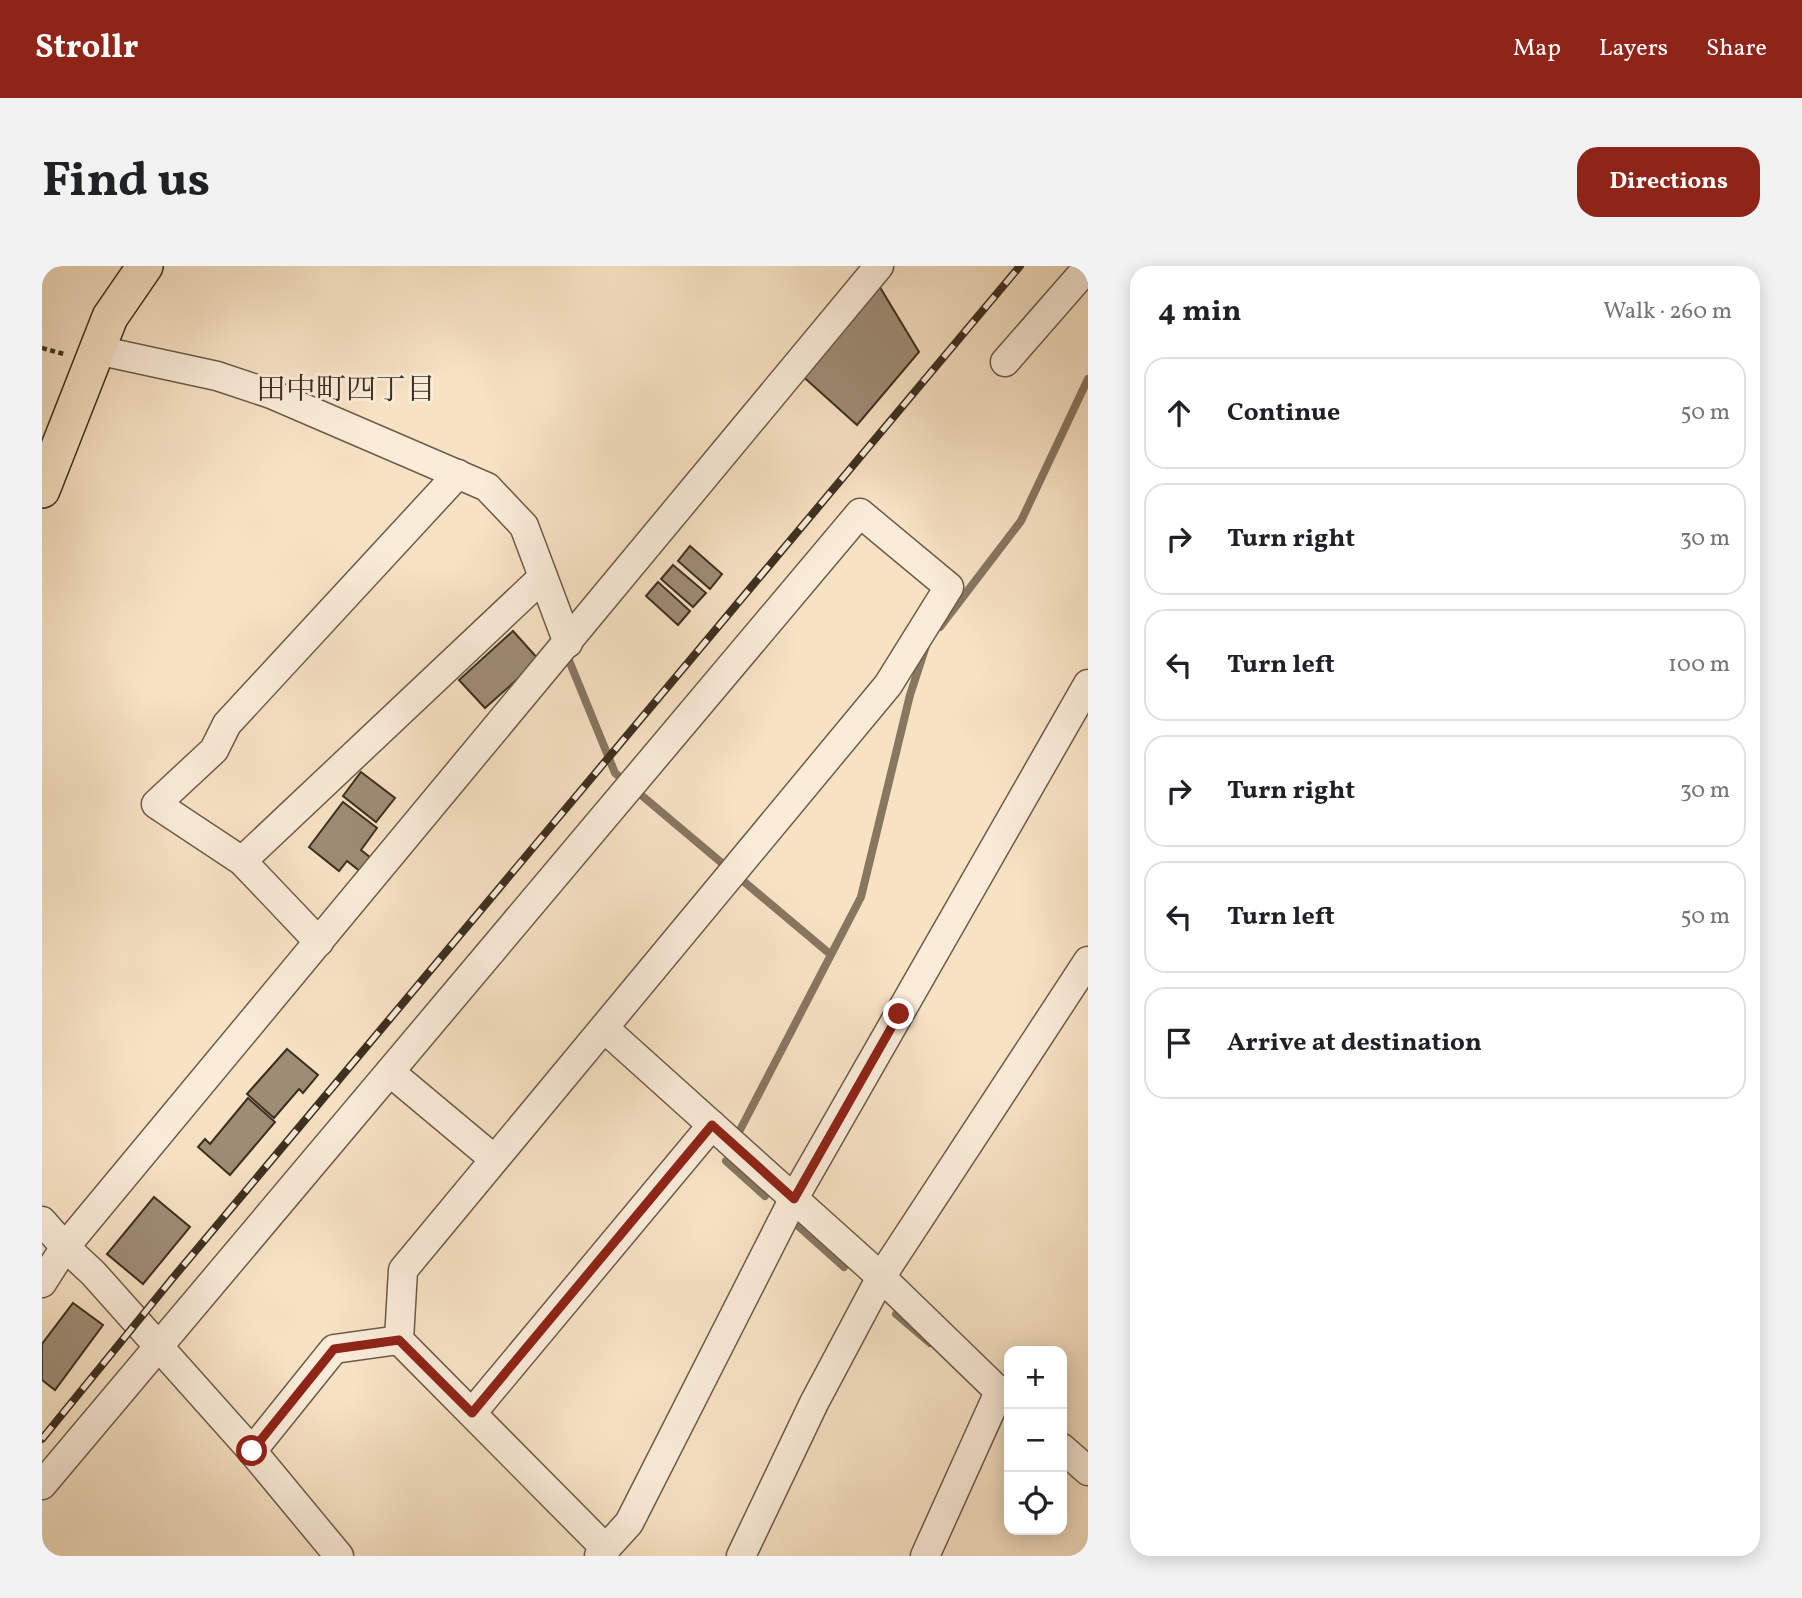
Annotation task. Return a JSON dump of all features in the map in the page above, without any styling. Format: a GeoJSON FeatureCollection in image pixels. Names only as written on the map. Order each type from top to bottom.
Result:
{"type":"FeatureCollection","features":[{"type":"Feature","properties":{"kind":"main road"},"geometry":{"type":"LineString","coordinates":[[42,490],[110,317],[145,266]]}},
{"type":"Feature","properties":{"kind":"street"},"geometry":{"type":"LineString","coordinates":[[42,1283],[65,1247],[879,266]]}},
{"type":"Feature","properties":{"kind":"street"},"geometry":{"type":"LineString","coordinates":[[1005,362],[1088,267]]}},
{"type":"Feature","properties":{"kind":"street"},"geometry":{"type":"LineString","coordinates":[[97,350],[217,376],[260,391],[487,486],[524,526],[568,643]]}},
{"type":"Feature","properties":{"kind":"street"},"geometry":{"type":"LineString","coordinates":[[319,942],[242,861],[156,804],[214,750],[227,724],[458,474]]}},
{"type":"Feature","properties":{"kind":"street"},"geometry":{"type":"LineString","coordinates":[[42,1485],[860,513],[949,587],[888,685],[403,1270],[399,1340],[603,1552],[629,1524],[794,1199],[1088,684]]}},
{"type":"Feature","properties":{"kind":"street"},"geometry":{"type":"LineString","coordinates":[[242,861],[543,577]]}},
{"type":"Feature","properties":{"kind":"street"},"geometry":{"type":"LineString","coordinates":[[741,1556],[814,1403],[881,1277],[1088,961]]}},
{"type":"Feature","properties":{"kind":"street"},"geometry":{"type":"LineString","coordinates":[[604,1028],[881,1277],[1004,1397],[926,1556]]}},
{"type":"Feature","properties":{"kind":"street"},"geometry":{"type":"LineString","coordinates":[[390,1072],[494,1159]]}},
{"type":"Feature","properties":{"kind":"street"},"geometry":{"type":"LineString","coordinates":[[472,1413],[712,1125]]}},
{"type":"Feature","properties":{"kind":"street"},"geometry":{"type":"LineString","coordinates":[[42,1221],[93,1273],[252,1451],[339,1556]]}},
{"type":"Feature","properties":{"kind":"street"},"geometry":{"type":"LineString","coordinates":[[252,1451],[334,1349],[399,1340]]}},
{"type":"Feature","properties":{"kind":"street"},"geometry":{"type":"LineString","coordinates":[[1067,1452],[1088,1471]]}},
{"type":"Feature","properties":{"kind":"building"},"geometry":{"type":"Polygon","coordinates":[[[875,279],[919,352],[857,425],[799,373],[875,279]]]}},
{"type":"Feature","properties":{"kind":"building"},"geometry":{"type":"Polygon","coordinates":[[[690,546],[722,574],[710,589],[678,561],[690,546]]]}},
{"type":"Feature","properties":{"kind":"building"},"geometry":{"type":"Polygon","coordinates":[[[673,565],[706,593],[693,607],[661,579],[673,565]]]}},
{"type":"Feature","properties":{"kind":"building"},"geometry":{"type":"Polygon","coordinates":[[[658,582],[690,611],[678,625],[646,596],[658,582]]]}},
{"type":"Feature","properties":{"kind":"building"},"geometry":{"type":"Polygon","coordinates":[[[513,631],[539,660],[485,708],[459,680],[513,631]]]}},
{"type":"Feature","properties":{"kind":"building"},"geometry":{"type":"Polygon","coordinates":[[[361,772],[395,798],[376,822],[343,796],[361,772]]]}},
{"type":"Feature","properties":{"kind":"building"},"geometry":{"type":"Polygon","coordinates":[[[343,802],[377,828],[361,850],[371,858],[361,872],[347,861],[339,871],[309,847],[343,802]]]}},
{"type":"Feature","properties":{"kind":"building"},"geometry":{"type":"Polygon","coordinates":[[[287,1049],[318,1075],[303,1093],[299,1089],[274,1118],[247,1094],[287,1049]]]}},
{"type":"Feature","properties":{"kind":"building"},"geometry":{"type":"Polygon","coordinates":[[[248,1098],[275,1122],[230,1175],[198,1147],[205,1139],[210,1144],[248,1098]]]}},
{"type":"Feature","properties":{"kind":"building"},"geometry":{"type":"Polygon","coordinates":[[[154,1197],[190,1227],[143,1284],[107,1254],[154,1197]]]}},
{"type":"Feature","properties":{"kind":"building"},"geometry":{"type":"Polygon","coordinates":[[[73,1303],[103,1325],[55,1390],[42,1380],[42,1344],[73,1303]]]}},
{"type":"Feature","properties":{"kind":"waterway"},"geometry":{"type":"LineString","coordinates":[[940,627],[1021,521],[1088,379]]}},
{"type":"Feature","properties":{"kind":"waterway"},"geometry":{"type":"LineString","coordinates":[[740,1130],[861,897],[910,695],[926,646]]}},
{"type":"Feature","properties":{"kind":"waterway"},"geometry":{"type":"LineString","coordinates":[[566,653],[615,773],[830,954]]}},
{"type":"Feature","properties":{"kind":"waterway"},"geometry":{"type":"LineString","coordinates":[[726,1161],[765,1196]]}},
{"type":"Feature","properties":{"kind":"waterway"},"geometry":{"type":"LineString","coordinates":[[796,1224],[844,1267]]}},
{"type":"Feature","properties":{"kind":"waterway"},"geometry":{"type":"LineString","coordinates":[[896,1314],[930,1343]]}},
{"type":"Feature","properties":{"kind":"railway"},"geometry":{"type":"LineString","coordinates":[[42,1439],[172,1279],[1020,266]]}},
{"type":"Feature","properties":{"kind":"district","name":"田中町四丁目"},"geometry":{"type":"Point","coordinates":[346,391]}},
{"type":"Feature","properties":{"kind":"route"},"geometry":{"type":"LineString","coordinates":[[252,1451],[334,1349],[399,1340],[472,1413],[712,1125],[794,1199],[899,1014]]}}]}
